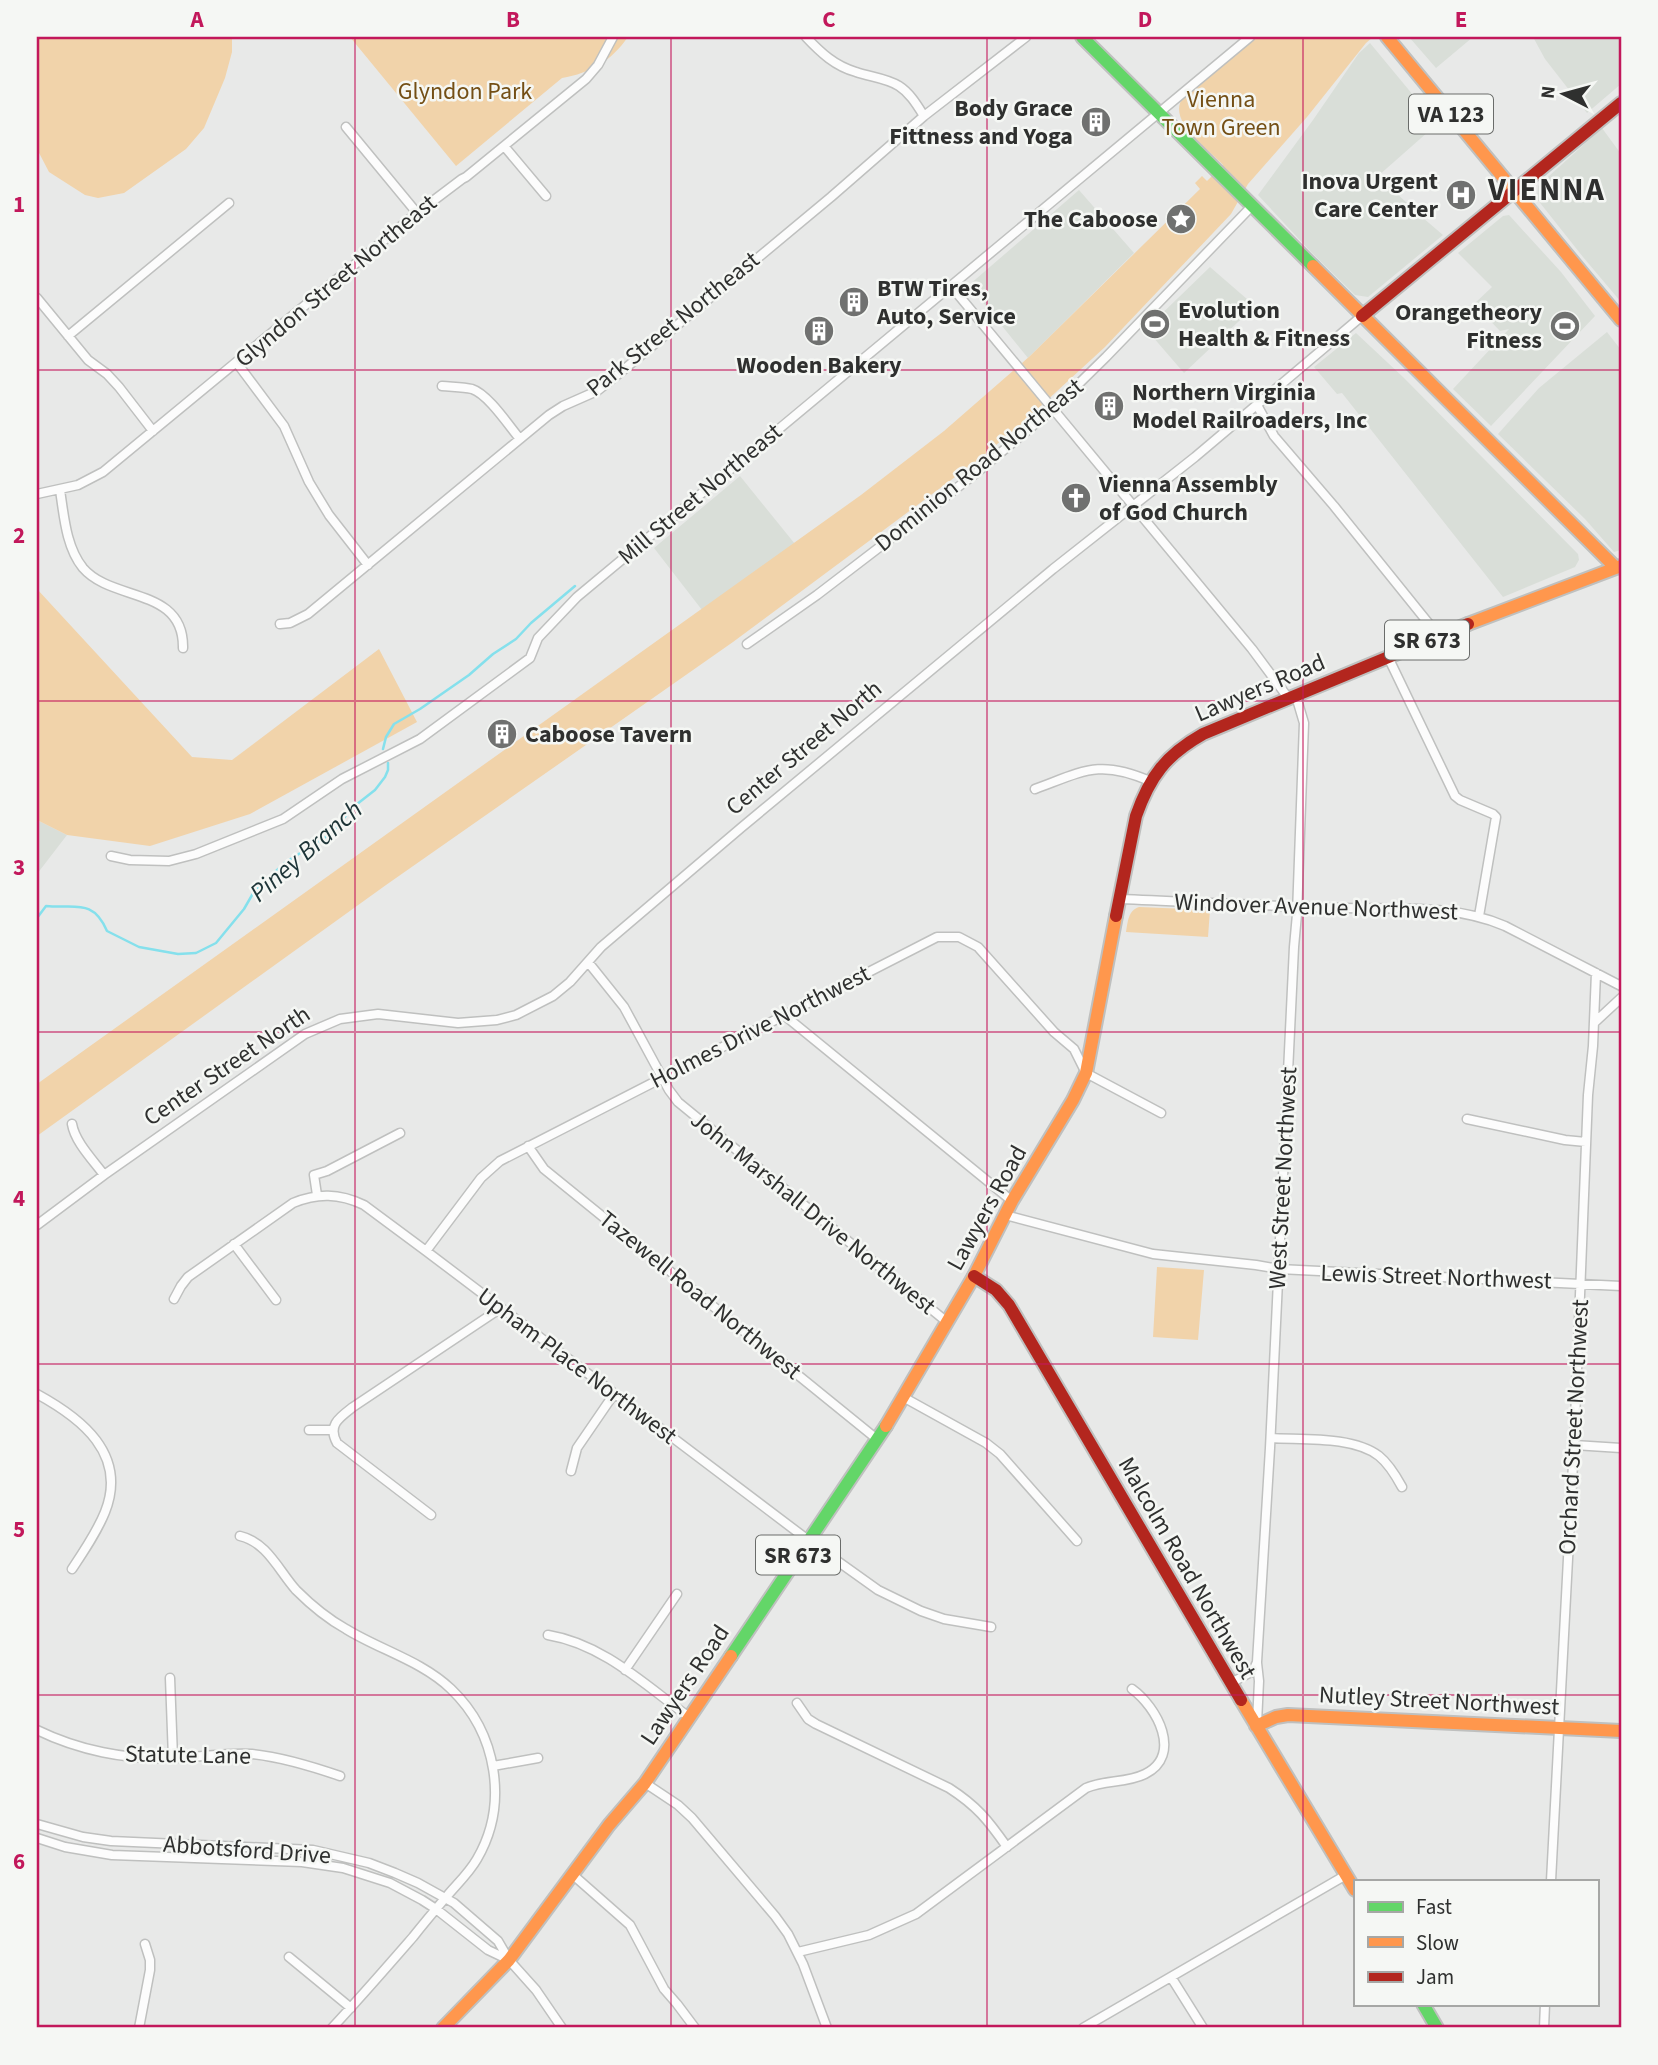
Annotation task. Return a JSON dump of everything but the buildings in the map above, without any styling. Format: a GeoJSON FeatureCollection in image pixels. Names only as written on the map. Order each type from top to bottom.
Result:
{"type":"FeatureCollection","features":[{"type":"Feature","properties":{"kind":"main road"},"geometry":{"type":"LineString","coordinates":[[1082,37],[1362,316],[1620,567]]}},
{"type":"Feature","properties":{"kind":"main road","name":"VA 123"},"geometry":{"type":"LineString","coordinates":[[1387,37],[1621,320]]}},
{"type":"Feature","properties":{"kind":"main road","name":"Center Street North"},"geometry":{"type":"LineString","coordinates":[[1362,316],[1621,103]]}},
{"type":"Feature","properties":{"kind":"main road","name":"Lawyers Road"},"geometry":{"type":"LineString","coordinates":[[443,2028],[509,1960],[609,1825],[645,1783],[878,1440],[974,1276],[1012,1200],[1073,1100],[1086,1073],[1136,816],[1150,781],[1163,761],[1184,743],[1203,734],[1438,635],[1620,567]]}},
{"type":"Feature","properties":{"kind":"main road","name":"Malcolm Road Northwest"},"geometry":{"type":"LineString","coordinates":[[974,1276],[996,1290],[1009,1305],[1354,1888]]}},
{"type":"Feature","properties":{"kind":"main road","name":"Nutley Street Northwest"},"geometry":{"type":"LineString","coordinates":[[1256,1726],[1288,1715],[1621,1731]]}},
{"type":"Feature","properties":{"kind":"main road"},"geometry":{"type":"LineString","coordinates":[[1424,2006],[1437,2028]]}},
{"type":"Feature","properties":{"kind":"street","name":"Glyndon Street Northeast"},"geometry":{"type":"LineString","coordinates":[[37,495],[78,485],[94,478],[417,213],[466,177],[586,79],[598,65],[613,37]]}},
{"type":"Feature","properties":{"kind":"street"},"geometry":{"type":"LineString","coordinates":[[806,37],[820,52],[845,69],[901,87],[924,116]]}},
{"type":"Feature","properties":{"kind":"street","name":"Park Street Northeast"},"geometry":{"type":"LineString","coordinates":[[280,624],[290,623],[308,614],[520,439],[563,406],[597,391],[647,352],[924,116],[1026,37]]}},
{"type":"Feature","properties":{"kind":"street","name":"Mill Street Northeast"},"geometry":{"type":"LineString","coordinates":[[111,856],[130,860],[169,861],[196,854],[283,819],[342,779],[420,740],[530,658],[538,638],[577,597],[1250,37]]}},
{"type":"Feature","properties":{"kind":"street"},"geometry":{"type":"LineString","coordinates":[[346,127],[417,213]]}},
{"type":"Feature","properties":{"kind":"street"},"geometry":{"type":"LineString","coordinates":[[504,146],[545,196]]}},
{"type":"Feature","properties":{"kind":"street"},"geometry":{"type":"LineString","coordinates":[[68,336],[229,203]]}},
{"type":"Feature","properties":{"kind":"street","name":"Dominion Road Northeast"},"geometry":{"type":"LineString","coordinates":[[747,644],[817,595],[1054,409],[1252,206]]}},
{"type":"Feature","properties":{"kind":"street"},"geometry":{"type":"LineString","coordinates":[[951,286],[1292,697]]}},
{"type":"Feature","properties":{"kind":"street"},"geometry":{"type":"LineString","coordinates":[[37,298],[88,360],[107,374],[153,431]]}},
{"type":"Feature","properties":{"kind":"street","name":"Center Street North"},"geometry":{"type":"LineString","coordinates":[[37,1225],[305,1034],[321,1026],[340,1019],[377,1014],[458,1023],[497,1020],[516,1015],[553,996],[570,982],[601,947],[742,827],[1362,316]]}},
{"type":"Feature","properties":{"kind":"street"},"geometry":{"type":"LineString","coordinates":[[237,363],[284,426],[309,482],[329,515],[368,565]]}},
{"type":"Feature","properties":{"kind":"street"},"geometry":{"type":"LineString","coordinates":[[442,386],[478,392],[520,439]]}},
{"type":"Feature","properties":{"kind":"street"},"geometry":{"type":"LineString","coordinates":[[1257,405],[1274,436],[1347,521],[1438,635]]}},
{"type":"Feature","properties":{"kind":"street"},"geometry":{"type":"LineString","coordinates":[[61,490],[69,541],[78,561],[103,584],[161,605],[171,613],[181,632],[183,648]]}},
{"type":"Feature","properties":{"kind":"street"},"geometry":{"type":"LineString","coordinates":[[1388,657],[1455,796],[1496,817],[1479,916]]}},
{"type":"Feature","properties":{"kind":"street","name":"West Street Northwest"},"geometry":{"type":"LineString","coordinates":[[1256,1726],[1259,1681],[1257,1662],[1298,906],[1304,723],[1292,697]]}},
{"type":"Feature","properties":{"kind":"street"},"geometry":{"type":"LineString","coordinates":[[1035,789],[1096,769],[1120,770],[1150,781]]}},
{"type":"Feature","properties":{"kind":"street","name":"Windover Avenue Northwest"},"geometry":{"type":"LineString","coordinates":[[1120,899],[1465,913],[1505,926],[1621,986]]}},
{"type":"Feature","properties":{"kind":"street","name":"Holmes Drive Northwest"},"geometry":{"type":"LineString","coordinates":[[426,1251],[487,1172],[500,1161],[937,937],[959,937],[978,947],[1054,1032],[1074,1049],[1086,1073]]}},
{"type":"Feature","properties":{"kind":"street","name":"John Marshall Drive Northwest"},"geometry":{"type":"LineString","coordinates":[[588,962],[624,1007],[669,1090],[685,1108],[947,1322]]}},
{"type":"Feature","properties":{"kind":"street","name":"Orchard Street Northwest"},"geometry":{"type":"LineString","coordinates":[[1551,1880],[1596,973]]}},
{"type":"Feature","properties":{"kind":"street"},"geometry":{"type":"LineString","coordinates":[[1594,1023],[1621,998]]}},
{"type":"Feature","properties":{"kind":"street"},"geometry":{"type":"LineString","coordinates":[[784,1014],[1012,1200]]}},
{"type":"Feature","properties":{"kind":"street"},"geometry":{"type":"LineString","coordinates":[[1086,1073],[1161,1113]]}},
{"type":"Feature","properties":{"kind":"street"},"geometry":{"type":"LineString","coordinates":[[1467,1119],[1586,1142]]}},
{"type":"Feature","properties":{"kind":"street"},"geometry":{"type":"LineString","coordinates":[[72,1124],[80,1142],[104,1175]]}},
{"type":"Feature","properties":{"kind":"street"},"geometry":{"type":"LineString","coordinates":[[174,1299],[188,1278],[234,1244],[293,1203],[317,1195],[314,1175],[327,1171],[400,1133]]}},
{"type":"Feature","properties":{"kind":"street","name":"Tazewell Road Northwest"},"geometry":{"type":"LineString","coordinates":[[528,1146],[544,1169],[878,1440]]}},
{"type":"Feature","properties":{"kind":"street","name":"Upham Place Northwest"},"geometry":{"type":"LineString","coordinates":[[317,1195],[341,1196],[364,1205],[878,1590],[899,1602],[944,1619],[992,1627]]}},
{"type":"Feature","properties":{"kind":"street","name":"Lewis Street Northwest"},"geometry":{"type":"LineString","coordinates":[[1005,1215],[1153,1254],[1279,1269],[1621,1286]]}},
{"type":"Feature","properties":{"kind":"street"},"geometry":{"type":"LineString","coordinates":[[234,1244],[276,1300]]}},
{"type":"Feature","properties":{"kind":"street"},"geometry":{"type":"LineString","coordinates":[[431,1515],[342,1448],[337,1443],[333,1430],[338,1418],[353,1407],[501,1308]]}},
{"type":"Feature","properties":{"kind":"street"},"geometry":{"type":"LineString","coordinates":[[37,1394],[72,1416],[93,1434],[109,1470],[111,1484],[105,1513],[72,1569]]}},
{"type":"Feature","properties":{"kind":"street"},"geometry":{"type":"LineString","coordinates":[[571,1471],[577,1448],[614,1394]]}},
{"type":"Feature","properties":{"kind":"street"},"geometry":{"type":"LineString","coordinates":[[903,1397],[986,1443],[1000,1454],[1077,1541]]}},
{"type":"Feature","properties":{"kind":"street"},"geometry":{"type":"LineString","coordinates":[[309,1430],[333,1430]]}},
{"type":"Feature","properties":{"kind":"street"},"geometry":{"type":"LineString","coordinates":[[1271,1438],[1342,1442],[1367,1449],[1386,1463],[1402,1487]]}},
{"type":"Feature","properties":{"kind":"street"},"geometry":{"type":"LineString","coordinates":[[1574,1446],[1621,1448]]}},
{"type":"Feature","properties":{"kind":"street"},"geometry":{"type":"LineString","coordinates":[[240,1536],[263,1548],[295,1589],[327,1617],[346,1630],[425,1670],[450,1687],[474,1716],[483,1732],[493,1766],[495,1801],[492,1819],[485,1842],[470,1870],[332,2028]]}},
{"type":"Feature","properties":{"kind":"street"},"geometry":{"type":"LineString","coordinates":[[625,1670],[677,1594]]}},
{"type":"Feature","properties":{"kind":"street"},"geometry":{"type":"LineString","coordinates":[[548,1634],[590,1647],[688,1717]]}},
{"type":"Feature","properties":{"kind":"street"},"geometry":{"type":"LineString","coordinates":[[1231,1683],[1253,1671],[1257,1662]]}},
{"type":"Feature","properties":{"kind":"street"},"geometry":{"type":"LineString","coordinates":[[170,1678],[173,1758]]}},
{"type":"Feature","properties":{"kind":"street"},"geometry":{"type":"LineString","coordinates":[[798,1952],[846,1942],[893,1925],[936,1901],[1086,1788],[1101,1782],[1142,1776],[1157,1764],[1164,1746],[1163,1732],[1148,1702],[1132,1689]]}},
{"type":"Feature","properties":{"kind":"street"},"geometry":{"type":"LineString","coordinates":[[797,1703],[808,1719],[816,1724],[949,1788],[966,1799],[978,1809],[1007,1847]]}},
{"type":"Feature","properties":{"kind":"street","name":"Statute Lane"},"geometry":{"type":"LineString","coordinates":[[37,1730],[69,1744],[122,1756],[173,1758],[250,1754],[303,1764],[340,1776]]}},
{"type":"Feature","properties":{"kind":"street"},"geometry":{"type":"LineString","coordinates":[[493,1766],[538,1758]]}},
{"type":"Feature","properties":{"kind":"street"},"geometry":{"type":"LineString","coordinates":[[645,1783],[692,1818],[775,1916],[798,1952],[827,2028]]}},
{"type":"Feature","properties":{"kind":"street","name":"Abbotsford Drive"},"geometry":{"type":"LineString","coordinates":[[37,1824],[83,1838],[313,1850],[369,1863],[418,1883],[445,1898],[473,1919],[498,1941],[509,1960],[536,1990],[562,2028]]}},
{"type":"Feature","properties":{"kind":"street","name":"Abbotsford Drive"},"geometry":{"type":"LineString","coordinates":[[37,1838],[65,1847],[112,1855],[302,1862],[343,1868],[390,1883],[436,1909],[488,1950],[509,1960]]}},
{"type":"Feature","properties":{"kind":"street"},"geometry":{"type":"LineString","coordinates":[[572,1874],[630,1925],[664,1989],[695,2028]]}},
{"type":"Feature","properties":{"kind":"street"},"geometry":{"type":"LineString","coordinates":[[1083,2028],[1346,1875]]}},
{"type":"Feature","properties":{"kind":"street"},"geometry":{"type":"LineString","coordinates":[[139,2028],[150,1970],[145,1944]]}},
{"type":"Feature","properties":{"kind":"street"},"geometry":{"type":"LineString","coordinates":[[289,1957],[351,2008]]}},
{"type":"Feature","properties":{"kind":"street"},"geometry":{"type":"LineString","coordinates":[[1171,1977],[1203,2028]]}},
{"type":"Feature","properties":{"kind":"street"},"geometry":{"type":"LineString","coordinates":[[1544,2028],[1545,2006]]}},
{"type":"Feature","properties":{"kind":"shaded area"},"geometry":{"type":"Polygon","coordinates":[[[1409,37],[1473,37],[1436,68],[1409,37]]]}},
{"type":"Feature","properties":{"kind":"shaded area"},"geometry":{"type":"Polygon","coordinates":[[[1533,37],[1621,37],[1621,84],[1587,113],[1545,59],[1533,37]]]}},
{"type":"Feature","properties":{"kind":"shaded area"},"geometry":{"type":"Polygon","coordinates":[[[1370,43],[1437,124],[1378,176],[1443,235],[1368,297],[1355,295],[1258,195],[1359,53],[1370,43]]]}},
{"type":"Feature","properties":{"kind":"shaded area"},"geometry":{"type":"Polygon","coordinates":[[[1602,128],[1621,154],[1621,302],[1537,199],[1538,186],[1602,128]]]}},
{"type":"Feature","properties":{"kind":"shaded area"},"geometry":{"type":"Polygon","coordinates":[[[1079,190],[1134,253],[1028,358],[969,285],[1079,190]]]}},
{"type":"Feature","properties":{"kind":"shaded area"},"geometry":{"type":"Polygon","coordinates":[[[1509,215],[1561,272],[1595,316],[1491,426],[1453,389],[1509,329],[1500,331],[1474,304],[1492,287],[1458,253],[1503,216],[1509,215]]]}},
{"type":"Feature","properties":{"kind":"shaded area"},"geometry":{"type":"Polygon","coordinates":[[[1210,267],[1255,306],[1184,373],[1146,329],[1210,267]]]}},
{"type":"Feature","properties":{"kind":"shaded area"},"geometry":{"type":"Polygon","coordinates":[[[1607,332],[1621,350],[1621,550],[1614,552],[1585,519],[1498,434],[1539,388],[1607,332]]]}},
{"type":"Feature","properties":{"kind":"shaded area"},"geometry":{"type":"Polygon","coordinates":[[[1356,333],[1578,554],[1579,560],[1575,567],[1503,597],[1342,393],[1337,394],[1314,367],[1356,333]]]}},
{"type":"Feature","properties":{"kind":"shaded area"},"geometry":{"type":"Polygon","coordinates":[[[740,476],[795,544],[702,610],[654,548],[740,476]]]}},
{"type":"Feature","properties":{"kind":"shaded area"},"geometry":{"type":"Polygon","coordinates":[[[37,820],[67,835],[37,874],[37,820]]]}},
{"type":"Feature","properties":{"kind":"green space"},"geometry":{"type":"Polygon","coordinates":[[[37,37],[232,37],[232,52],[225,78],[204,128],[186,149],[124,193],[98,198],[85,195],[49,172],[37,149],[37,37]]]}},
{"type":"Feature","properties":{"kind":"green space","name":"Glyndon Park"},"geometry":{"type":"Polygon","coordinates":[[[350,37],[628,37],[615,53],[600,65],[562,78],[456,166],[350,37]]]}},
{"type":"Feature","properties":{"kind":"green space","name":"Vienna Town Green"},"geometry":{"type":"Polygon","coordinates":[[[1256,37],[1373,37],[1248,184],[1231,214],[1105,347],[1018,427],[974,463],[733,642],[386,885],[37,1136],[37,1084],[861,495],[944,431],[1030,356],[1200,189],[1195,183],[1202,176],[1207,181],[1223,165],[1191,134],[1180,115],[1179,105],[1184,96],[1256,37]]]}},
{"type":"Feature","properties":{"kind":"green space"},"geometry":{"type":"Polygon","coordinates":[[[37,589],[192,757],[232,760],[379,649],[417,722],[250,814],[150,846],[67,835],[37,820],[37,589]]]}},
{"type":"Feature","properties":{"kind":"green space"},"geometry":{"type":"Polygon","coordinates":[[[1139,907],[1210,910],[1208,937],[1126,932],[1131,914],[1139,907]]]}},
{"type":"Feature","properties":{"kind":"green space"},"geometry":{"type":"Polygon","coordinates":[[[1157,1267],[1204,1270],[1198,1340],[1153,1337],[1157,1267]]]}},
{"type":"Feature","properties":{"kind":"waterway","name":"Piney Branch"},"geometry":{"type":"LineString","coordinates":[[383,749],[394,724],[469,675],[516,639],[575,586]]}},
{"type":"Feature","properties":{"kind":"waterway","name":"Piney Branch"},"geometry":{"type":"LineString","coordinates":[[37,918],[46,906],[82,907],[96,914],[107,931],[139,947],[178,954],[196,953],[216,943],[244,909],[255,890],[286,862],[332,833],[352,808],[375,790],[385,777],[388,763]]}},
{"type":"Feature","properties":{"kind":"traffic: fast"},"geometry":{"type":"LineString","coordinates":[[1082,37],[1313,266]]}},
{"type":"Feature","properties":{"kind":"traffic: fast"},"geometry":{"type":"LineString","coordinates":[[731,1656],[886,1426]]}},
{"type":"Feature","properties":{"kind":"traffic: fast"},"geometry":{"type":"LineString","coordinates":[[1424,2006],[1437,2028]]}},
{"type":"Feature","properties":{"kind":"traffic: slow"},"geometry":{"type":"LineString","coordinates":[[1387,37],[1621,320]]}},
{"type":"Feature","properties":{"kind":"traffic: slow"},"geometry":{"type":"LineString","coordinates":[[1313,266],[1616,568]]}},
{"type":"Feature","properties":{"kind":"traffic: slow"},"geometry":{"type":"LineString","coordinates":[[1468,624],[1621,566]]}},
{"type":"Feature","properties":{"kind":"traffic: slow"},"geometry":{"type":"LineString","coordinates":[[886,1426],[974,1276],[1012,1201],[1073,1100],[1086,1073],[1116,916]]}},
{"type":"Feature","properties":{"kind":"traffic: slow"},"geometry":{"type":"LineString","coordinates":[[443,2028],[509,1960],[609,1825],[645,1783],[731,1656]]}},
{"type":"Feature","properties":{"kind":"traffic: slow"},"geometry":{"type":"LineString","coordinates":[[1241,1700],[1354,1888]]}},
{"type":"Feature","properties":{"kind":"traffic: slow"},"geometry":{"type":"LineString","coordinates":[[1256,1726],[1288,1715],[1621,1731]]}},
{"type":"Feature","properties":{"kind":"traffic: jam"},"geometry":{"type":"LineString","coordinates":[[1362,316],[1621,103]]}},
{"type":"Feature","properties":{"kind":"traffic: jam"},"geometry":{"type":"LineString","coordinates":[[1116,916],[1136,816],[1154,778],[1179,750],[1203,734],[1468,624]]}},
{"type":"Feature","properties":{"kind":"traffic: jam"},"geometry":{"type":"LineString","coordinates":[[974,1276],[996,1290],[1009,1305],[1241,1700]]}},
{"type":"Feature","properties":{"kind":"place","name":"Body Grace Fittness and Yoga"},"geometry":{"type":"Point","coordinates":[1096,122]}},
{"type":"Feature","properties":{"kind":"place","name":"Inova Urgent Care Center"},"geometry":{"type":"Point","coordinates":[1461,195]}},
{"type":"Feature","properties":{"kind":"place","name":"The Caboose"},"geometry":{"type":"Point","coordinates":[1181,219]}},
{"type":"Feature","properties":{"kind":"place","name":"BTW Tires, Auto, Service"},"geometry":{"type":"Point","coordinates":[854,302]}},
{"type":"Feature","properties":{"kind":"place","name":"Evolution Health & Fitness"},"geometry":{"type":"Point","coordinates":[1155,324]}},
{"type":"Feature","properties":{"kind":"place","name":"Orangetheory Fitness"},"geometry":{"type":"Point","coordinates":[1565,326]}},
{"type":"Feature","properties":{"kind":"place","name":"Wooden Bakery"},"geometry":{"type":"Point","coordinates":[819,331]}},
{"type":"Feature","properties":{"kind":"place","name":"Northern Virginia Model Railroaders, Inc"},"geometry":{"type":"Point","coordinates":[1109,406]}},
{"type":"Feature","properties":{"kind":"place","name":"Vienna Assembly of God Church"},"geometry":{"type":"Point","coordinates":[1076,498]}},
{"type":"Feature","properties":{"kind":"place","name":"Caboose Tavern"},"geometry":{"type":"Point","coordinates":[502,734]}},
{"type":"Feature","properties":{"kind":"district","name":"VIENNA"},"geometry":{"type":"Point","coordinates":[1547,190]}}]}
